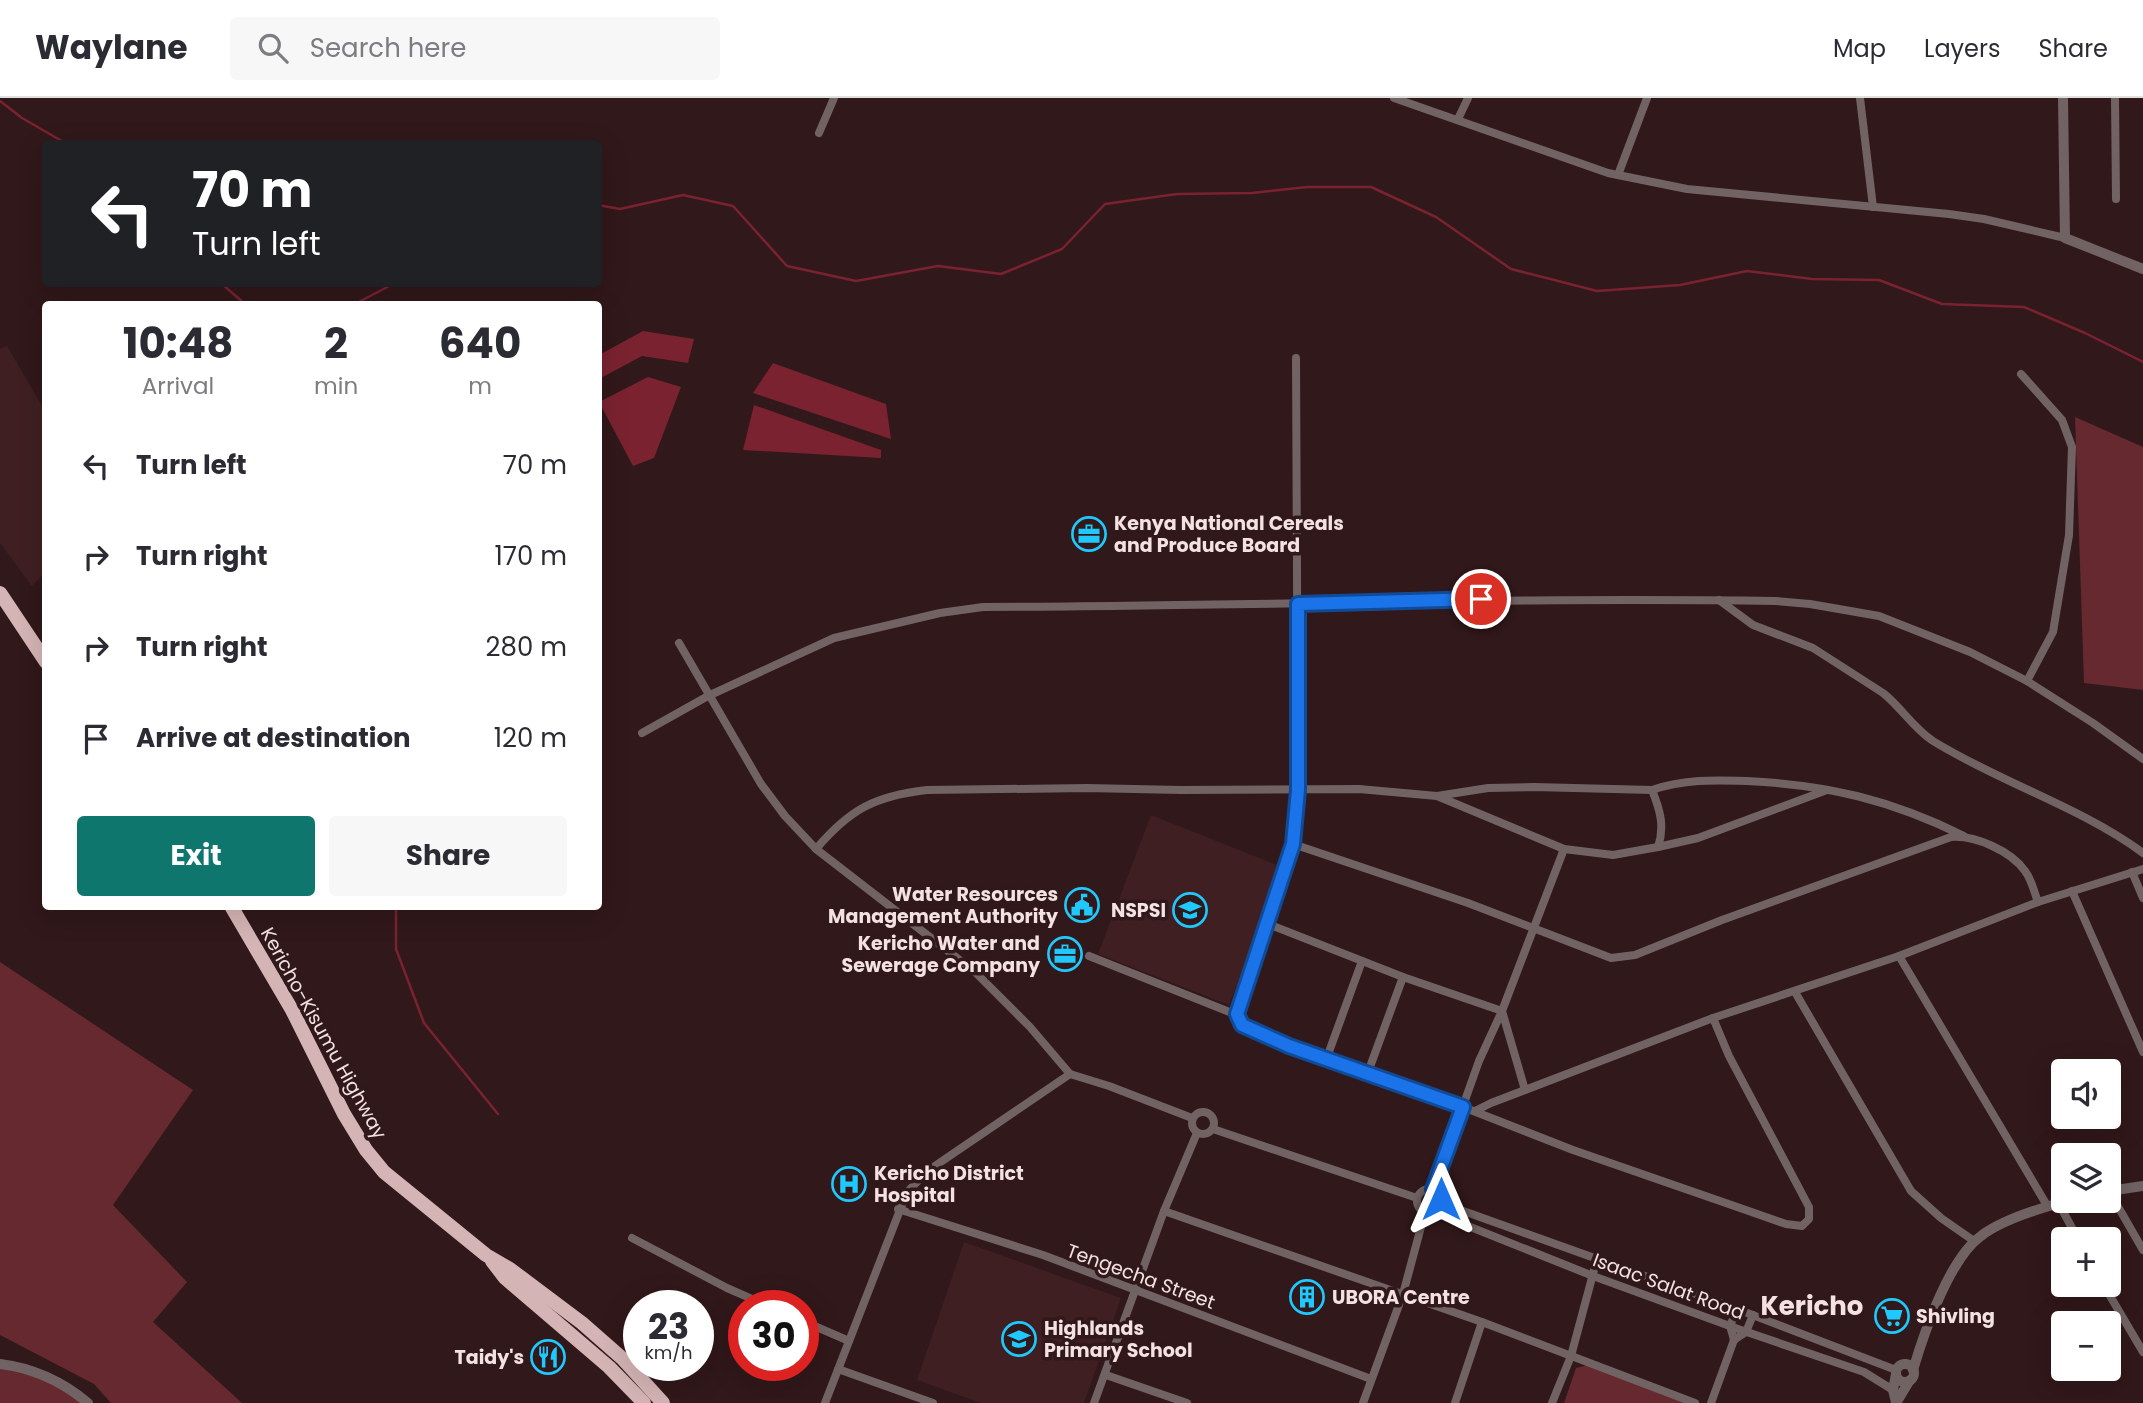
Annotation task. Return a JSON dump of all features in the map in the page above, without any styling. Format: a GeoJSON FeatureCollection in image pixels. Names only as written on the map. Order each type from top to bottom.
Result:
{"type":"FeatureCollection","features":[{"type":"Feature","properties":{"kind":"highway"},"geometry":{"type":"LineString","coordinates":[[0,593],[42,656]]}},
{"type":"Feature","properties":{"kind":"highway","name":"Kericho-Kisumu Highway"},"geometry":{"type":"LineString","coordinates":[[233,910],[292,1010],[344,1114],[366,1150],[384,1172],[486,1255],[510,1269],[582,1323],[623,1359],[663,1403]]}},
{"type":"Feature","properties":{"kind":"highway","name":"Kericho-Kisumu Highway"},"geometry":{"type":"LineString","coordinates":[[486,1255],[505,1278],[578,1339],[644,1403]]}},
{"type":"Feature","properties":{"kind":"street"},"geometry":{"type":"LineString","coordinates":[[819,133],[834,98]]}},
{"type":"Feature","properties":{"kind":"street"},"geometry":{"type":"LineString","coordinates":[[1394,98],[1618,175],[1686,189],[1984,219],[2065,239],[2143,269]]}},
{"type":"Feature","properties":{"kind":"street"},"geometry":{"type":"LineString","coordinates":[[1458,119],[1468,98]]}},
{"type":"Feature","properties":{"kind":"street"},"geometry":{"type":"LineString","coordinates":[[1618,175],[1647,98]]}},
{"type":"Feature","properties":{"kind":"street"},"geometry":{"type":"LineString","coordinates":[[1860,98],[1873,206]]}},
{"type":"Feature","properties":{"kind":"street"},"geometry":{"type":"LineString","coordinates":[[2063,98],[2065,239]]}},
{"type":"Feature","properties":{"kind":"street"},"geometry":{"type":"LineString","coordinates":[[2115,98],[2116,200]]}},
{"type":"Feature","properties":{"kind":"street"},"geometry":{"type":"LineString","coordinates":[[1296,358],[1298,790],[1293,844],[1237,1014],[1242,1025],[1326,1060],[1475,1111],[1573,1150],[1787,1224],[1802,1226],[1809,1219],[1809,1207],[1729,1056],[1713,1018]]}},
{"type":"Feature","properties":{"kind":"street"},"geometry":{"type":"LineString","coordinates":[[2021,374],[2062,420],[2072,447],[2069,535],[2053,632],[2027,681]]}},
{"type":"Feature","properties":{"kind":"street"},"geometry":{"type":"LineString","coordinates":[[642,733],[708,696],[834,638],[940,613],[983,607],[1481,599],[1718,600],[1810,604],[1879,616],[1970,652],[2027,681],[2143,759]]}},
{"type":"Feature","properties":{"kind":"street"},"geometry":{"type":"LineString","coordinates":[[1718,600],[1753,625],[1813,648],[1883,692],[1932,740],[2143,853]]}},
{"type":"Feature","properties":{"kind":"street"},"geometry":{"type":"LineString","coordinates":[[679,643],[761,784],[785,816],[816,849],[975,972],[1030,1027],[1070,1074],[1192,1118]]}},
{"type":"Feature","properties":{"kind":"street"},"geometry":{"type":"LineString","coordinates":[[816,849],[835,826],[848,816],[875,802],[905,793],[1087,788],[1389,791],[1437,796],[1488,788],[1652,790],[1702,779],[1790,783],[1891,804],[2001,852],[2017,862],[2031,881],[2038,902]]}},
{"type":"Feature","properties":{"kind":"street"},"geometry":{"type":"LineString","coordinates":[[1652,790],[1660,808],[1662,825],[1658,847]]}},
{"type":"Feature","properties":{"kind":"street"},"geometry":{"type":"LineString","coordinates":[[1437,796],[1563,849],[1613,855],[1698,838],[1828,790]]}},
{"type":"Feature","properties":{"kind":"street"},"geometry":{"type":"LineString","coordinates":[[1293,844],[1468,902],[1598,954],[1622,958],[1936,842],[1964,836]]}},
{"type":"Feature","properties":{"kind":"street"},"geometry":{"type":"LineString","coordinates":[[1433,1189],[1479,1061],[1502,1011],[1563,849]]}},
{"type":"Feature","properties":{"kind":"street"},"geometry":{"type":"LineString","coordinates":[[1475,1111],[1713,1018],[1899,956],[2038,902],[2143,869]]}},
{"type":"Feature","properties":{"kind":"street"},"geometry":{"type":"LineString","coordinates":[[2132,872],[2143,898]]}},
{"type":"Feature","properties":{"kind":"street"},"geometry":{"type":"LineString","coordinates":[[2071,891],[2143,1052]]}},
{"type":"Feature","properties":{"kind":"street"},"geometry":{"type":"LineString","coordinates":[[1268,924],[1502,1011]]}},
{"type":"Feature","properties":{"kind":"street"},"geometry":{"type":"LineString","coordinates":[[1089,956],[1237,1014]]}},
{"type":"Feature","properties":{"kind":"street"},"geometry":{"type":"LineString","coordinates":[[1899,956],[2048,1208]]}},
{"type":"Feature","properties":{"kind":"street"},"geometry":{"type":"LineString","coordinates":[[1326,1060],[1363,961]]}},
{"type":"Feature","properties":{"kind":"street"},"geometry":{"type":"LineString","coordinates":[[1367,1075],[1403,976]]}},
{"type":"Feature","properties":{"kind":"street"},"geometry":{"type":"LineString","coordinates":[[1795,992],[1911,1191],[1941,1218],[1974,1241]]}},
{"type":"Feature","properties":{"kind":"street"},"geometry":{"type":"LineString","coordinates":[[1502,1011],[1525,1090]]}},
{"type":"Feature","properties":{"kind":"street"},"geometry":{"type":"LineString","coordinates":[[825,1403],[906,1192],[929,1170],[1070,1074]]}},
{"type":"Feature","properties":{"kind":"street"},"geometry":{"type":"LineString","coordinates":[[1201,1111],[1209,1113],[1214,1119],[1213,1129],[1207,1134],[1197,1133],[1192,1126],[1192,1118],[1201,1111]]}},
{"type":"Feature","properties":{"kind":"street"},"geometry":{"type":"LineString","coordinates":[[1213,1129],[1417,1198]]}},
{"type":"Feature","properties":{"kind":"street"},"geometry":{"type":"LineString","coordinates":[[1094,1403],[1164,1211],[1197,1133]]}},
{"type":"Feature","properties":{"kind":"street"},"geometry":{"type":"LineString","coordinates":[[2121,1189],[2143,1186]]}},
{"type":"Feature","properties":{"kind":"street"},"geometry":{"type":"LineString","coordinates":[[1425,1189],[1433,1189],[1440,1195],[1441,1203],[1439,1208],[1429,1212],[1419,1207],[1417,1198],[1425,1189]]}},
{"type":"Feature","properties":{"kind":"street"},"geometry":{"type":"LineString","coordinates":[[1441,1203],[1737,1309],[1897,1370],[1902,1381],[1912,1375]]}},
{"type":"Feature","properties":{"kind":"street"},"geometry":{"type":"LineString","coordinates":[[1896,1403],[1912,1375],[1922,1340],[1955,1267],[1974,1241],[1997,1226],[2051,1207]]}},
{"type":"Feature","properties":{"kind":"street","name":"Tengecha Street"},"geometry":{"type":"LineString","coordinates":[[898,1209],[1043,1255],[1371,1379]]}},
{"type":"Feature","properties":{"kind":"street"},"geometry":{"type":"LineString","coordinates":[[1164,1211],[1482,1322],[1695,1403]]}},
{"type":"Feature","properties":{"kind":"street"},"geometry":{"type":"LineString","coordinates":[[1363,1403],[1403,1294],[1429,1212]]}},
{"type":"Feature","properties":{"kind":"street","name":"Isaac Salat Road"},"geometry":{"type":"LineString","coordinates":[[1429,1212],[1593,1276],[1864,1372],[1893,1390]]}},
{"type":"Feature","properties":{"kind":"street"},"geometry":{"type":"LineString","coordinates":[[2121,1212],[2143,1250]]}},
{"type":"Feature","properties":{"kind":"street"},"geometry":{"type":"LineString","coordinates":[[632,1238],[732,1290]]}},
{"type":"Feature","properties":{"kind":"street"},"geometry":{"type":"LineString","coordinates":[[1552,1403],[1571,1356],[1597,1259]]}},
{"type":"Feature","properties":{"kind":"street"},"geometry":{"type":"LineString","coordinates":[[2111,1297],[2143,1352]]}},
{"type":"Feature","properties":{"kind":"street"},"geometry":{"type":"LineString","coordinates":[[1712,1403],[1734,1340],[1730,1326],[1737,1309]]}},
{"type":"Feature","properties":{"kind":"street"},"geometry":{"type":"LineString","coordinates":[[1734,1340],[1746,1332],[1753,1315]]}},
{"type":"Feature","properties":{"kind":"street"},"geometry":{"type":"LineString","coordinates":[[1455,1403],[1482,1322]]}},
{"type":"Feature","properties":{"kind":"street"},"geometry":{"type":"LineString","coordinates":[[819,1328],[849,1341]]}},
{"type":"Feature","properties":{"kind":"street"},"geometry":{"type":"LineString","coordinates":[[1896,1403],[1893,1390],[1897,1370],[1922,1340]]}},
{"type":"Feature","properties":{"kind":"street"},"geometry":{"type":"LineString","coordinates":[[2,1363],[59,1382],[88,1403]]}},
{"type":"Feature","properties":{"kind":"street"},"geometry":{"type":"LineString","coordinates":[[1897,1370],[1907,1364],[1912,1375]]}},
{"type":"Feature","properties":{"kind":"street"},"geometry":{"type":"LineString","coordinates":[[838,1370],[933,1403]]}},
{"type":"Feature","properties":{"kind":"street"},"geometry":{"type":"LineString","coordinates":[[1105,1375],[1187,1403]]}},
{"type":"Feature","properties":{"kind":"shaded area"},"geometry":{"type":"Polygon","coordinates":[[[643,331],[694,339],[688,363],[642,356],[602,377],[602,353],[643,331]]]}},
{"type":"Feature","properties":{"kind":"shaded area"},"geometry":{"type":"Polygon","coordinates":[[[7,346],[42,406],[42,575],[32,586],[0,543],[0,349],[7,346]]]}},
{"type":"Feature","properties":{"kind":"shaded area"},"geometry":{"type":"Polygon","coordinates":[[[773,363],[886,404],[891,439],[753,393],[773,363]]]}},
{"type":"Feature","properties":{"kind":"shaded area"},"geometry":{"type":"Polygon","coordinates":[[[648,377],[681,387],[654,458],[633,466],[602,408],[602,400],[648,377]]]}},
{"type":"Feature","properties":{"kind":"shaded area"},"geometry":{"type":"Polygon","coordinates":[[[754,405],[881,450],[881,458],[743,450],[754,405]]]}},
{"type":"Feature","properties":{"kind":"shaded area"},"geometry":{"type":"Polygon","coordinates":[[[2075,417],[2143,447],[2143,690],[2084,683],[2075,417]]]}},
{"type":"Feature","properties":{"kind":"shaded area","name":"NSPSI"},"geometry":{"type":"Polygon","coordinates":[[[1151,815],[1282,867],[1229,1005],[1098,954],[1151,815]]]}},
{"type":"Feature","properties":{"kind":"shaded area"},"geometry":{"type":"Polygon","coordinates":[[[0,962],[193,1090],[113,1205],[187,1282],[153,1322],[242,1403],[111,1403],[94,1384],[0,1335],[0,962]]]}},
{"type":"Feature","properties":{"kind":"shaded area","name":"Highlands Primary School"},"geometry":{"type":"Polygon","coordinates":[[[964,1242],[1121,1298],[1084,1403],[981,1403],[917,1380],[964,1242]]]}},
{"type":"Feature","properties":{"kind":"shaded area"},"geometry":{"type":"Polygon","coordinates":[[[1588,1365],[1691,1403],[1564,1403],[1576,1368],[1588,1365]]]}},
{"type":"Feature","properties":{"kind":"shaded area"},"geometry":{"type":"Polygon","coordinates":[[[0,1368],[44,1380],[84,1403],[0,1403],[0,1368]]]}},
{"type":"Feature","properties":{"kind":"waterway"},"geometry":{"type":"LineString","coordinates":[[0,101],[22,118],[60,140]]}},
{"type":"Feature","properties":{"kind":"waterway"},"geometry":{"type":"LineString","coordinates":[[602,206],[620,209],[683,195],[733,206],[787,266],[856,281],[938,266],[1001,274],[1062,249],[1105,204],[1177,194],[1252,193],[1307,187],[1371,187],[1436,217],[1511,269],[1597,291],[1680,285],[1747,271],[1812,279],[1879,280],[1942,304],[2024,307],[2143,362]]}},
{"type":"Feature","properties":{"kind":"waterway"},"geometry":{"type":"LineString","coordinates":[[225,287],[242,301]]}},
{"type":"Feature","properties":{"kind":"waterway"},"geometry":{"type":"LineString","coordinates":[[361,301],[387,287]]}},
{"type":"Feature","properties":{"kind":"waterway"},"geometry":{"type":"LineString","coordinates":[[396,910],[396,949],[424,1023],[498,1114]]}},
{"type":"Feature","properties":{"kind":"place","name":"Kenya National Cereals and Produce Board"},"geometry":{"type":"Point","coordinates":[1089,534]}},
{"type":"Feature","properties":{"kind":"place","name":"Water Resources Management Authority"},"geometry":{"type":"Point","coordinates":[1082,905]}},
{"type":"Feature","properties":{"kind":"place","name":"NSPSI"},"geometry":{"type":"Point","coordinates":[1190,910]}},
{"type":"Feature","properties":{"kind":"place","name":"Kericho Water and Sewerage Company"},"geometry":{"type":"Point","coordinates":[1065,954]}},
{"type":"Feature","properties":{"kind":"place","name":"Kericho District Hospital"},"geometry":{"type":"Point","coordinates":[849,1184]}},
{"type":"Feature","properties":{"kind":"place","name":"UBORA Centre"},"geometry":{"type":"Point","coordinates":[1307,1297]}},
{"type":"Feature","properties":{"kind":"place","name":"Shivling"},"geometry":{"type":"Point","coordinates":[1892,1316]}},
{"type":"Feature","properties":{"kind":"place","name":"Highlands Primary School"},"geometry":{"type":"Point","coordinates":[1019,1339]}},
{"type":"Feature","properties":{"kind":"place","name":"Taidy's"},"geometry":{"type":"Point","coordinates":[548,1357]}},
{"type":"Feature","properties":{"kind":"district","name":"Kericho"},"geometry":{"type":"Point","coordinates":[1812,1306]}},
{"type":"Feature","properties":{"kind":"route"},"geometry":{"type":"LineString","coordinates":[[1441,1199],[1433,1189],[1463,1107],[1289,1046],[1242,1025],[1237,1014],[1293,844],[1298,790],[1298,604],[1481,599]]}}]}
